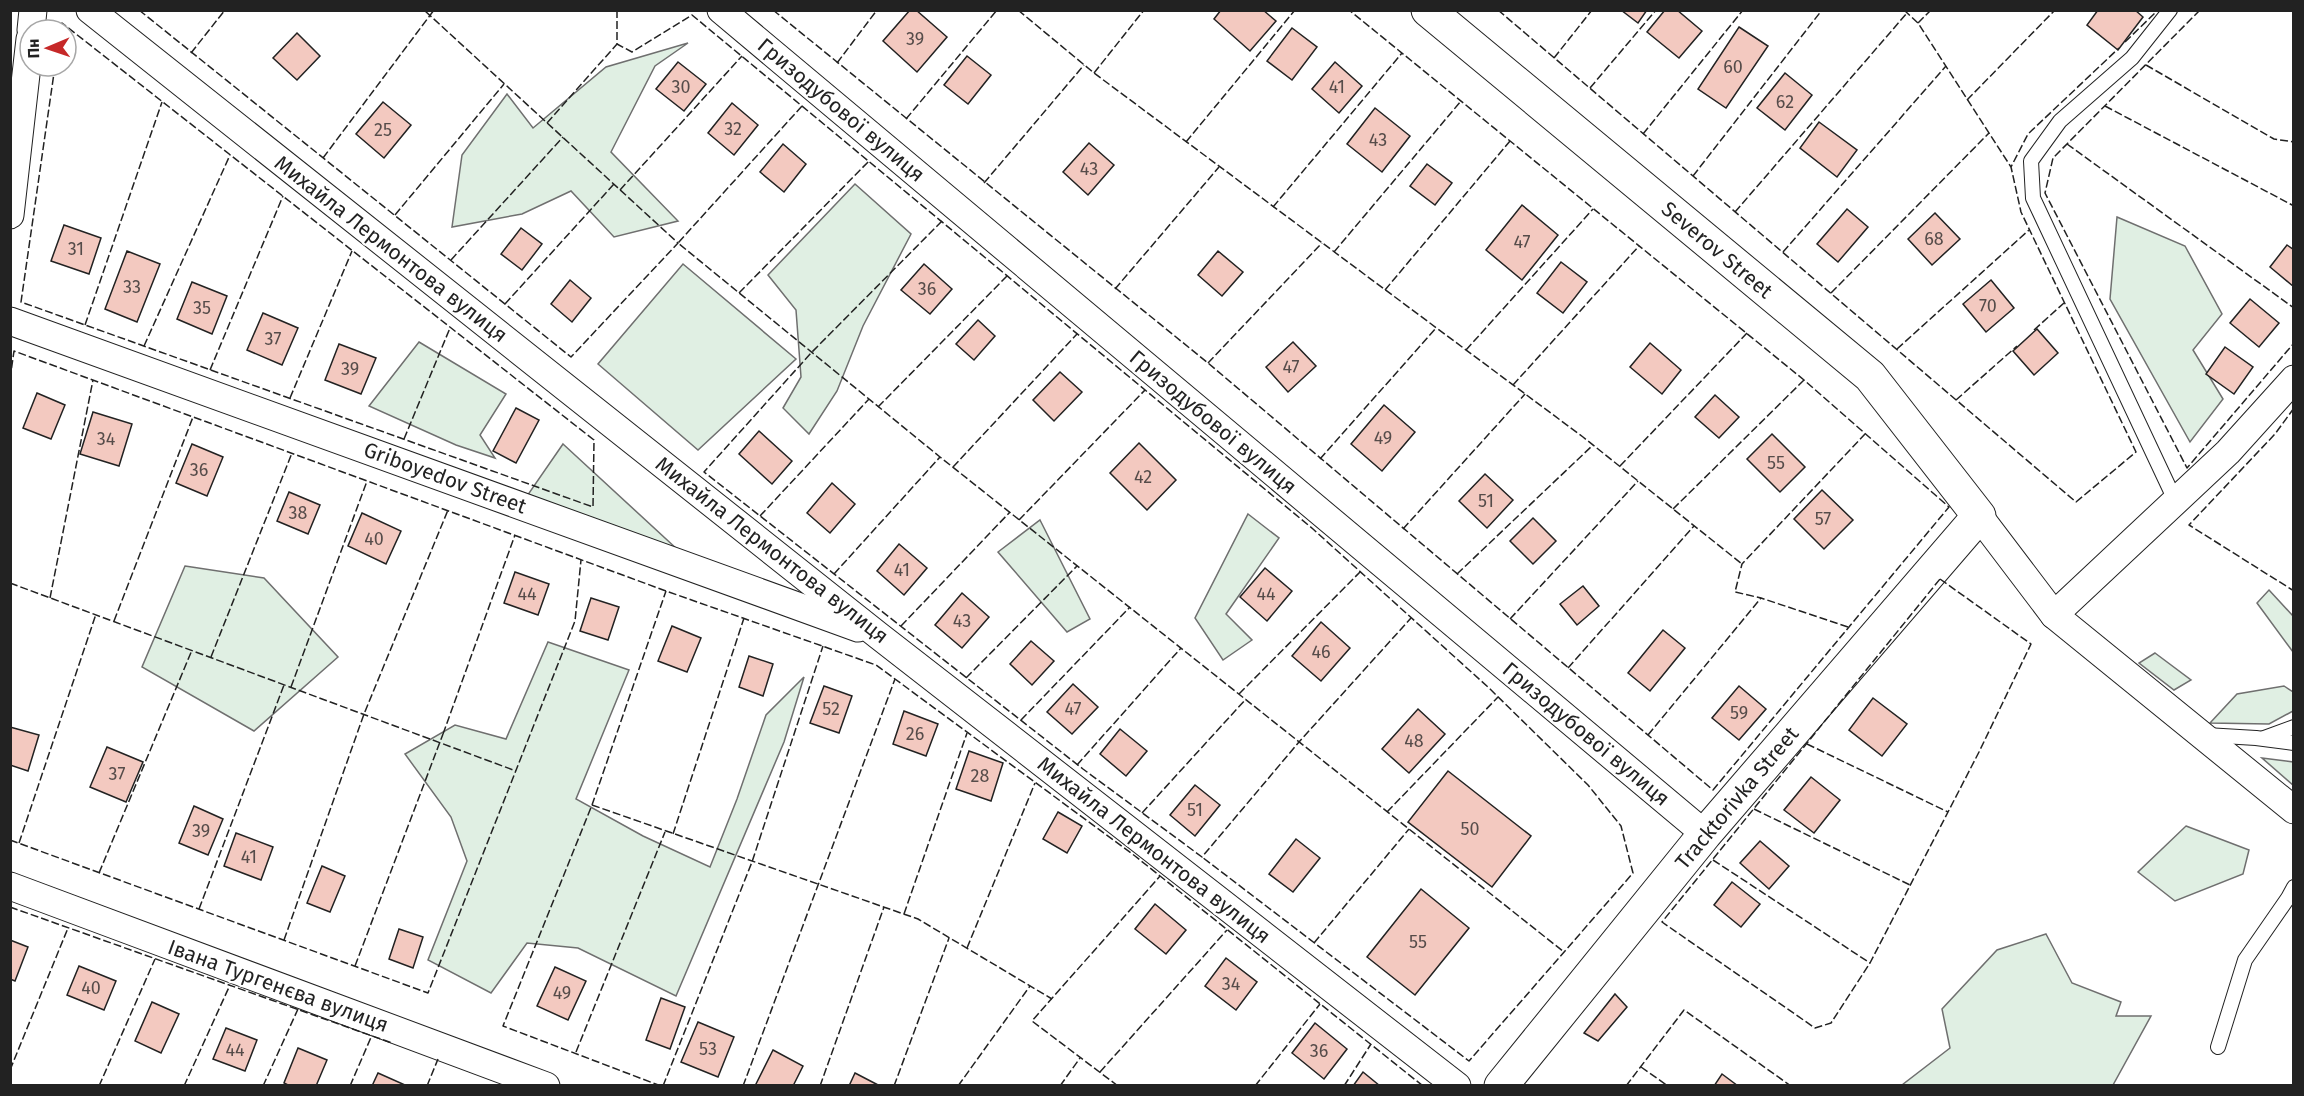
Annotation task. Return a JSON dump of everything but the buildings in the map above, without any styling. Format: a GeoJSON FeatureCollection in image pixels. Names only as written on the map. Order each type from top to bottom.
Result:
{"type":"FeatureCollection","features":[{"type":"Feature","properties":{"kind":"main road","name":"Severov Street"},"geometry":{"type":"LineString","coordinates":[[1428,10],[1870,376],[1979,516]]}},
{"type":"Feature","properties":{"kind":"main road","name":"Tracktorivka Street"},"geometry":{"type":"LineString","coordinates":[[1501,1086],[1705,834],[1979,516]]}},
{"type":"Feature","properties":{"kind":"street","name":"Михайла Лермонтова вулиця"},"geometry":{"type":"LineString","coordinates":[[90,10],[879,636],[1457,1086]]}},
{"type":"Feature","properties":{"kind":"street","name":"Гризодубової вулиця"},"geometry":{"type":"LineString","coordinates":[[721,10],[1705,834]]}},
{"type":"Feature","properties":{"kind":"street"},"geometry":{"type":"LineString","coordinates":[[10,215],[26,78]]}},
{"type":"Feature","properties":{"kind":"street","name":"Griboyedov Street"},"geometry":{"type":"LineString","coordinates":[[10,321],[879,636]]}},
{"type":"Feature","properties":{"kind":"street"},"geometry":{"type":"LineString","coordinates":[[2054,615],[2228,452],[2294,379]]}},
{"type":"Feature","properties":{"kind":"street"},"geometry":{"type":"LineString","coordinates":[[1979,516],[2054,615],[2294,810]]}},
{"type":"Feature","properties":{"kind":"street","name":"Івана Тургенєва вулиця"},"geometry":{"type":"LineString","coordinates":[[10,886],[546,1086]]}},
{"type":"Feature","properties":{"kind":"lane"},"geometry":{"type":"LineString","coordinates":[[2170,10],[2132,58],[2060,121],[2031,161],[2033,198],[2175,500]]}},
{"type":"Feature","properties":{"kind":"lane"},"geometry":{"type":"LineString","coordinates":[[2262,739],[2294,727]]}},
{"type":"Feature","properties":{"kind":"lane"},"geometry":{"type":"LineString","coordinates":[[2201,735],[2294,743]]}},
{"type":"Feature","properties":{"kind":"lane"},"geometry":{"type":"LineString","coordinates":[[2218,1047],[2245,960],[2294,886]]}},
{"type":"Feature","properties":{"kind":"green space"},"geometry":{"type":"Polygon","coordinates":[[[688,43],[655,66],[611,152],[678,221],[614,237],[571,191],[522,214],[452,227],[462,155],[507,94],[533,128],[606,67],[688,43]]]}},
{"type":"Feature","properties":{"kind":"green space"},"geometry":{"type":"Polygon","coordinates":[[[855,184],[911,234],[863,326],[837,391],[809,434],[783,408],[801,377],[796,310],[768,275],[855,184]]]}},
{"type":"Feature","properties":{"kind":"green space"},"geometry":{"type":"Polygon","coordinates":[[[2117,217],[2185,246],[2222,314],[2193,350],[2223,399],[2190,442],[2110,299],[2117,217]]]}},
{"type":"Feature","properties":{"kind":"green space"},"geometry":{"type":"Polygon","coordinates":[[[683,264],[796,359],[698,450],[598,364],[683,264]]]}},
{"type":"Feature","properties":{"kind":"green space"},"geometry":{"type":"Polygon","coordinates":[[[419,342],[506,394],[480,435],[495,458],[456,445],[369,406],[419,342]]]}},
{"type":"Feature","properties":{"kind":"green space"},"geometry":{"type":"Polygon","coordinates":[[[563,444],[678,550],[527,496],[563,444]]]}},
{"type":"Feature","properties":{"kind":"green space"},"geometry":{"type":"Polygon","coordinates":[[[1248,514],[1279,538],[1226,614],[1252,640],[1223,660],[1195,618],[1248,514]]]}},
{"type":"Feature","properties":{"kind":"green space"},"geometry":{"type":"Polygon","coordinates":[[[1040,520],[1090,619],[1067,632],[998,552],[1040,520]]]}},
{"type":"Feature","properties":{"kind":"green space"},"geometry":{"type":"Polygon","coordinates":[[[185,566],[264,578],[338,657],[254,731],[142,667],[185,566]]]}},
{"type":"Feature","properties":{"kind":"green space"},"geometry":{"type":"Polygon","coordinates":[[[2269,590],[2293,616],[2293,652],[2257,603],[2269,590]]]}},
{"type":"Feature","properties":{"kind":"green space"},"geometry":{"type":"Polygon","coordinates":[[[548,642],[629,670],[576,799],[643,836],[710,867],[737,799],[766,715],[804,677],[784,742],[676,996],[578,948],[527,943],[491,993],[428,960],[467,861],[451,817],[405,754],[455,725],[506,739],[548,642]]]}},
{"type":"Feature","properties":{"kind":"green space"},"geometry":{"type":"Polygon","coordinates":[[[2155,653],[2191,680],[2174,690],[2139,663],[2155,653]]]}},
{"type":"Feature","properties":{"kind":"green space"},"geometry":{"type":"Polygon","coordinates":[[[2284,686],[2293,692],[2293,711],[2269,724],[2210,723],[2237,694],[2284,686]]]}},
{"type":"Feature","properties":{"kind":"green space"},"geometry":{"type":"Polygon","coordinates":[[[2262,758],[2293,762],[2293,785],[2262,758]]]}},
{"type":"Feature","properties":{"kind":"green space"},"geometry":{"type":"Polygon","coordinates":[[[2186,826],[2249,850],[2243,874],[2175,901],[2138,872],[2186,826]]]}},
{"type":"Feature","properties":{"kind":"green space"},"geometry":{"type":"Polygon","coordinates":[[[2046,934],[2072,983],[2121,1002],[2116,1016],[2151,1016],[2113,1085],[1902,1085],[1950,1048],[1942,1009],[1997,950],[2046,934]]]}},
{"type":"Feature","properties":{"kind":"fence"},"geometry":{"type":"LineString","coordinates":[[139,10],[571,357],[678,243],[424,10]]}},
{"type":"Feature","properties":{"kind":"fence"},"geometry":{"type":"LineString","coordinates":[[191,53],[225,10]]}},
{"type":"Feature","properties":{"kind":"fence"},"geometry":{"type":"LineString","coordinates":[[323,158],[434,10]]}},
{"type":"Feature","properties":{"kind":"fence"},"geometry":{"type":"LineString","coordinates":[[617,10],[617,44],[632,52],[692,15],[1313,529],[1489,688],[1588,785],[1621,826],[1633,873],[1469,1061],[1202,857]]}},
{"type":"Feature","properties":{"kind":"fence"},"geometry":{"type":"LineString","coordinates":[[773,10],[1208,363],[1713,790],[1949,507],[1804,380],[1349,10]]}},
{"type":"Feature","properties":{"kind":"fence"},"geometry":{"type":"LineString","coordinates":[[837,63],[877,10]]}},
{"type":"Feature","properties":{"kind":"fence"},"geometry":{"type":"LineString","coordinates":[[906,119],[997,10]]}},
{"type":"Feature","properties":{"kind":"fence"},"geometry":{"type":"LineString","coordinates":[[1018,10],[1094,73],[1583,437],[1742,564]]}},
{"type":"Feature","properties":{"kind":"fence"},"geometry":{"type":"LineString","coordinates":[[1094,73],[1144,10]]}},
{"type":"Feature","properties":{"kind":"fence"},"geometry":{"type":"LineString","coordinates":[[1186,142],[1295,10]]}},
{"type":"Feature","properties":{"kind":"fence"},"geometry":{"type":"LineString","coordinates":[[1498,10],[2076,502],[2136,452],[2021,212],[2011,167],[2028,134],[2119,48]]}},
{"type":"Feature","properties":{"kind":"fence"},"geometry":{"type":"LineString","coordinates":[[1554,58],[1592,10]]}},
{"type":"Feature","properties":{"kind":"fence"},"geometry":{"type":"LineString","coordinates":[[1590,88],[1656,10]]}},
{"type":"Feature","properties":{"kind":"fence"},"geometry":{"type":"LineString","coordinates":[[1643,134],[1743,10]]}},
{"type":"Feature","properties":{"kind":"fence"},"geometry":{"type":"LineString","coordinates":[[1693,176],[1822,10]]}},
{"type":"Feature","properties":{"kind":"fence"},"geometry":{"type":"LineString","coordinates":[[1904,10],[1918,23],[2011,167]]}},
{"type":"Feature","properties":{"kind":"fence"},"geometry":{"type":"LineString","coordinates":[[1918,23],[1931,10]]}},
{"type":"Feature","properties":{"kind":"fence"},"geometry":{"type":"LineString","coordinates":[[1967,100],[2055,10]]}},
{"type":"Feature","properties":{"kind":"fence"},"geometry":{"type":"LineString","coordinates":[[2125,42],[2155,13],[2153,10]]}},
{"type":"Feature","properties":{"kind":"fence"},"geometry":{"type":"LineString","coordinates":[[2200,10],[2053,158],[2045,193],[2187,468],[2294,343]]}},
{"type":"Feature","properties":{"kind":"fence"},"geometry":{"type":"LineString","coordinates":[[1735,212],[1907,13]]}},
{"type":"Feature","properties":{"kind":"fence"},"geometry":{"type":"LineString","coordinates":[[53,78],[21,302],[593,507],[594,440],[78,36]]}},
{"type":"Feature","properties":{"kind":"fence"},"geometry":{"type":"LineString","coordinates":[[547,123],[617,44]]}},
{"type":"Feature","properties":{"kind":"fence"},"geometry":{"type":"LineString","coordinates":[[1273,207],[1402,53]]}},
{"type":"Feature","properties":{"kind":"fence"},"geometry":{"type":"LineString","coordinates":[[620,190],[742,56]]}},
{"type":"Feature","properties":{"kind":"fence"},"geometry":{"type":"LineString","coordinates":[[984,183],[1084,65]]}},
{"type":"Feature","properties":{"kind":"fence"},"geometry":{"type":"LineString","coordinates":[[2146,65],[2274,139],[2294,142]]}},
{"type":"Feature","properties":{"kind":"fence"},"geometry":{"type":"LineString","coordinates":[[1783,252],[1946,66]]}},
{"type":"Feature","properties":{"kind":"fence"},"geometry":{"type":"LineString","coordinates":[[395,215],[504,84]]}},
{"type":"Feature","properties":{"kind":"fence"},"geometry":{"type":"LineString","coordinates":[[1334,252],[1461,101]]}},
{"type":"Feature","properties":{"kind":"fence"},"geometry":{"type":"LineString","coordinates":[[85,325],[162,102]]}},
{"type":"Feature","properties":{"kind":"fence"},"geometry":{"type":"LineString","coordinates":[[802,106],[678,243],[940,457],[1564,952]]}},
{"type":"Feature","properties":{"kind":"fence"},"geometry":{"type":"LineString","coordinates":[[2105,106],[2294,206]]}},
{"type":"Feature","properties":{"kind":"fence"},"geometry":{"type":"LineString","coordinates":[[1831,293],[1989,133]]}},
{"type":"Feature","properties":{"kind":"fence"},"geometry":{"type":"LineString","coordinates":[[451,260],[563,137]]}},
{"type":"Feature","properties":{"kind":"fence"},"geometry":{"type":"LineString","coordinates":[[1385,290],[1510,141]]}},
{"type":"Feature","properties":{"kind":"fence"},"geometry":{"type":"LineString","coordinates":[[2067,144],[2294,308]]}},
{"type":"Feature","properties":{"kind":"fence"},"geometry":{"type":"LineString","coordinates":[[144,346],[230,155]]}},
{"type":"Feature","properties":{"kind":"fence"},"geometry":{"type":"LineString","coordinates":[[739,293],[869,161]]}},
{"type":"Feature","properties":{"kind":"fence"},"geometry":{"type":"LineString","coordinates":[[1115,289],[1219,167]]}},
{"type":"Feature","properties":{"kind":"fence"},"geometry":{"type":"LineString","coordinates":[[505,304],[614,184]]}},
{"type":"Feature","properties":{"kind":"fence"},"geometry":{"type":"LineString","coordinates":[[210,370],[283,196]]}},
{"type":"Feature","properties":{"kind":"fence"},"geometry":{"type":"LineString","coordinates":[[1466,350],[1593,209]]}},
{"type":"Feature","properties":{"kind":"fence"},"geometry":{"type":"LineString","coordinates":[[942,221],[811,353],[704,472],[1083,769],[1202,857],[1299,742],[1411,618]]}},
{"type":"Feature","properties":{"kind":"fence"},"geometry":{"type":"LineString","coordinates":[[1897,349],[2029,230]]}},
{"type":"Feature","properties":{"kind":"fence"},"geometry":{"type":"LineString","coordinates":[[1208,363],[1322,243]]}},
{"type":"Feature","properties":{"kind":"fence"},"geometry":{"type":"LineString","coordinates":[[1513,385],[1639,246]]}},
{"type":"Feature","properties":{"kind":"fence"},"geometry":{"type":"LineString","coordinates":[[290,398],[352,251]]}},
{"type":"Feature","properties":{"kind":"fence"},"geometry":{"type":"LineString","coordinates":[[878,407],[1007,276]]}},
{"type":"Feature","properties":{"kind":"fence"},"geometry":{"type":"LineString","coordinates":[[2034,330],[2064,303]]}},
{"type":"Feature","properties":{"kind":"fence"},"geometry":{"type":"LineString","coordinates":[[404,439],[450,328]]}},
{"type":"Feature","properties":{"kind":"fence"},"geometry":{"type":"LineString","coordinates":[[1320,459],[1436,328]]}},
{"type":"Feature","properties":{"kind":"fence"},"geometry":{"type":"LineString","coordinates":[[1620,466],[1747,333]]}},
{"type":"Feature","properties":{"kind":"fence"},"geometry":{"type":"LineString","coordinates":[[953,467],[1077,334]]}},
{"type":"Feature","properties":{"kind":"fence"},"geometry":{"type":"LineString","coordinates":[[1956,400],[2017,346]]}},
{"type":"Feature","properties":{"kind":"fence"},"geometry":{"type":"LineString","coordinates":[[10,379],[14,351],[666,591],[876,665],[1135,856],[1423,1086]]}},
{"type":"Feature","properties":{"kind":"fence"},"geometry":{"type":"LineString","coordinates":[[50,598],[93,380]]}},
{"type":"Feature","properties":{"kind":"fence"},"geometry":{"type":"LineString","coordinates":[[1673,509],[1804,380]]}},
{"type":"Feature","properties":{"kind":"fence"},"geometry":{"type":"LineString","coordinates":[[1019,520],[1145,390]]}},
{"type":"Feature","properties":{"kind":"fence"},"geometry":{"type":"LineString","coordinates":[[1403,529],[1525,394]]}},
{"type":"Feature","properties":{"kind":"fence"},"geometry":{"type":"LineString","coordinates":[[760,516],[869,399]]}},
{"type":"Feature","properties":{"kind":"fence"},"geometry":{"type":"LineString","coordinates":[[2294,408],[2275,434],[2189,525],[2294,591]]}},
{"type":"Feature","properties":{"kind":"fence"},"geometry":{"type":"LineString","coordinates":[[114,621],[193,417]]}},
{"type":"Feature","properties":{"kind":"fence"},"geometry":{"type":"LineString","coordinates":[[1848,627],[1761,598],[1735,592],[1742,564],[1865,434]]}},
{"type":"Feature","properties":{"kind":"fence"},"geometry":{"type":"LineString","coordinates":[[1457,574],[1593,445]]}},
{"type":"Feature","properties":{"kind":"fence"},"geometry":{"type":"LineString","coordinates":[[211,657],[292,453]]}},
{"type":"Feature","properties":{"kind":"fence"},"geometry":{"type":"LineString","coordinates":[[834,574],[940,457]]}},
{"type":"Feature","properties":{"kind":"fence"},"geometry":{"type":"LineString","coordinates":[[291,687],[367,481]]}},
{"type":"Feature","properties":{"kind":"fence"},"geometry":{"type":"LineString","coordinates":[[1510,619],[1638,481]]}},
{"type":"Feature","properties":{"kind":"fence"},"geometry":{"type":"LineString","coordinates":[[284,940],[364,714],[448,510]]}},
{"type":"Feature","properties":{"kind":"fence"},"geometry":{"type":"LineString","coordinates":[[901,626],[1010,512]]}},
{"type":"Feature","properties":{"kind":"fence"},"geometry":{"type":"LineString","coordinates":[[1568,668],[1694,526]]}},
{"type":"Feature","properties":{"kind":"fence"},"geometry":{"type":"LineString","coordinates":[[443,734],[515,535]]}},
{"type":"Feature","properties":{"kind":"fence"},"geometry":{"type":"LineString","coordinates":[[10,840],[428,993],[575,621],[581,560]]}},
{"type":"Feature","properties":{"kind":"fence"},"geometry":{"type":"LineString","coordinates":[[966,678],[1077,566]]}},
{"type":"Feature","properties":{"kind":"fence"},"geometry":{"type":"LineString","coordinates":[[1239,694],[1360,572]]}},
{"type":"Feature","properties":{"kind":"fence"},"geometry":{"type":"LineString","coordinates":[[1940,579],[2031,644],[1979,752],[1870,963],[1831,1023],[1815,1028],[1662,922],[1940,579]]}},
{"type":"Feature","properties":{"kind":"fence"},"geometry":{"type":"LineString","coordinates":[[10,583],[516,771]]}},
{"type":"Feature","properties":{"kind":"fence"},"geometry":{"type":"LineString","coordinates":[[661,1086],[503,1026],[592,805],[666,591]]}},
{"type":"Feature","properties":{"kind":"fence"},"geometry":{"type":"LineString","coordinates":[[1648,735],[1761,598]]}},
{"type":"Feature","properties":{"kind":"fence"},"geometry":{"type":"LineString","coordinates":[[1021,720],[1130,607]]}},
{"type":"Feature","properties":{"kind":"fence"},"geometry":{"type":"LineString","coordinates":[[19,843],[96,614]]}},
{"type":"Feature","properties":{"kind":"fence"},"geometry":{"type":"LineString","coordinates":[[673,834],[744,618]]}},
{"type":"Feature","properties":{"kind":"fence"},"geometry":{"type":"LineString","coordinates":[[663,1086],[752,862],[823,646]]}},
{"type":"Feature","properties":{"kind":"fence"},"geometry":{"type":"LineString","coordinates":[[1077,765],[1181,648]]}},
{"type":"Feature","properties":{"kind":"fence"},"geometry":{"type":"LineString","coordinates":[[99,873],[192,650]]}},
{"type":"Feature","properties":{"kind":"fence"},"geometry":{"type":"LineString","coordinates":[[743,1086],[895,679]]}},
{"type":"Feature","properties":{"kind":"fence"},"geometry":{"type":"LineString","coordinates":[[199,909],[284,685]]}},
{"type":"Feature","properties":{"kind":"fence"},"geometry":{"type":"LineString","coordinates":[[1387,812],[1498,697]]}},
{"type":"Feature","properties":{"kind":"fence"},"geometry":{"type":"LineString","coordinates":[[1142,813],[1246,699]]}},
{"type":"Feature","properties":{"kind":"fence"},"geometry":{"type":"LineString","coordinates":[[904,914],[967,733]]}},
{"type":"Feature","properties":{"kind":"fence"},"geometry":{"type":"LineString","coordinates":[[355,966],[443,734]]}},
{"type":"Feature","properties":{"kind":"fence"},"geometry":{"type":"LineString","coordinates":[[1807,744],[1948,812]]}},
{"type":"Feature","properties":{"kind":"fence"},"geometry":{"type":"LineString","coordinates":[[967,948],[1035,783]]}},
{"type":"Feature","properties":{"kind":"fence"},"geometry":{"type":"LineString","coordinates":[[592,805],[918,919],[1052,999]]}},
{"type":"Feature","properties":{"kind":"fence"},"geometry":{"type":"LineString","coordinates":[[1754,809],[1910,885]]}},
{"type":"Feature","properties":{"kind":"fence"},"geometry":{"type":"LineString","coordinates":[[1314,943],[1409,829]]}},
{"type":"Feature","properties":{"kind":"fence"},"geometry":{"type":"LineString","coordinates":[[576,1052],[665,832]]}},
{"type":"Feature","properties":{"kind":"fence"},"geometry":{"type":"LineString","coordinates":[[1713,860],[1870,963]]}},
{"type":"Feature","properties":{"kind":"fence"},"geometry":{"type":"LineString","coordinates":[[1118,1086],[1032,1021],[1160,876]]}},
{"type":"Feature","properties":{"kind":"fence"},"geometry":{"type":"LineString","coordinates":[[10,907],[392,1043]]}},
{"type":"Feature","properties":{"kind":"fence"},"geometry":{"type":"LineString","coordinates":[[820,1086],[884,907]]}},
{"type":"Feature","properties":{"kind":"fence"},"geometry":{"type":"LineString","coordinates":[[10,1070],[68,928]]}},
{"type":"Feature","properties":{"kind":"fence"},"geometry":{"type":"LineString","coordinates":[[1100,1072],[1227,930]]}},
{"type":"Feature","properties":{"kind":"fence"},"geometry":{"type":"LineString","coordinates":[[894,1086],[949,938]]}},
{"type":"Feature","properties":{"kind":"fence"},"geometry":{"type":"LineString","coordinates":[[99,1086],[155,959]]}},
{"type":"Feature","properties":{"kind":"fence"},"geometry":{"type":"LineString","coordinates":[[184,1086],[230,985]]}},
{"type":"Feature","properties":{"kind":"fence"},"geometry":{"type":"LineString","coordinates":[[958,1086],[1030,986]]}},
{"type":"Feature","properties":{"kind":"fence"},"geometry":{"type":"LineString","coordinates":[[1255,1086],[1320,1004]]}},
{"type":"Feature","properties":{"kind":"fence"},"geometry":{"type":"LineString","coordinates":[[263,1086],[298,1009]]}},
{"type":"Feature","properties":{"kind":"fence"},"geometry":{"type":"LineString","coordinates":[[1626,1086],[1684,1010],[1791,1086]]}},
{"type":"Feature","properties":{"kind":"fence"},"geometry":{"type":"LineString","coordinates":[[350,1086],[372,1035]]}},
{"type":"Feature","properties":{"kind":"fence"},"geometry":{"type":"LineString","coordinates":[[1344,1086],[1371,1044]]}},
{"type":"Feature","properties":{"kind":"fence"},"geometry":{"type":"LineString","coordinates":[[1060,1086],[1080,1058]]}},
{"type":"Feature","properties":{"kind":"fence"},"geometry":{"type":"LineString","coordinates":[[427,1086],[438,1059]]}},
{"type":"Feature","properties":{"kind":"fence"},"geometry":{"type":"LineString","coordinates":[[1641,1067],[1668,1086]]}}]}
